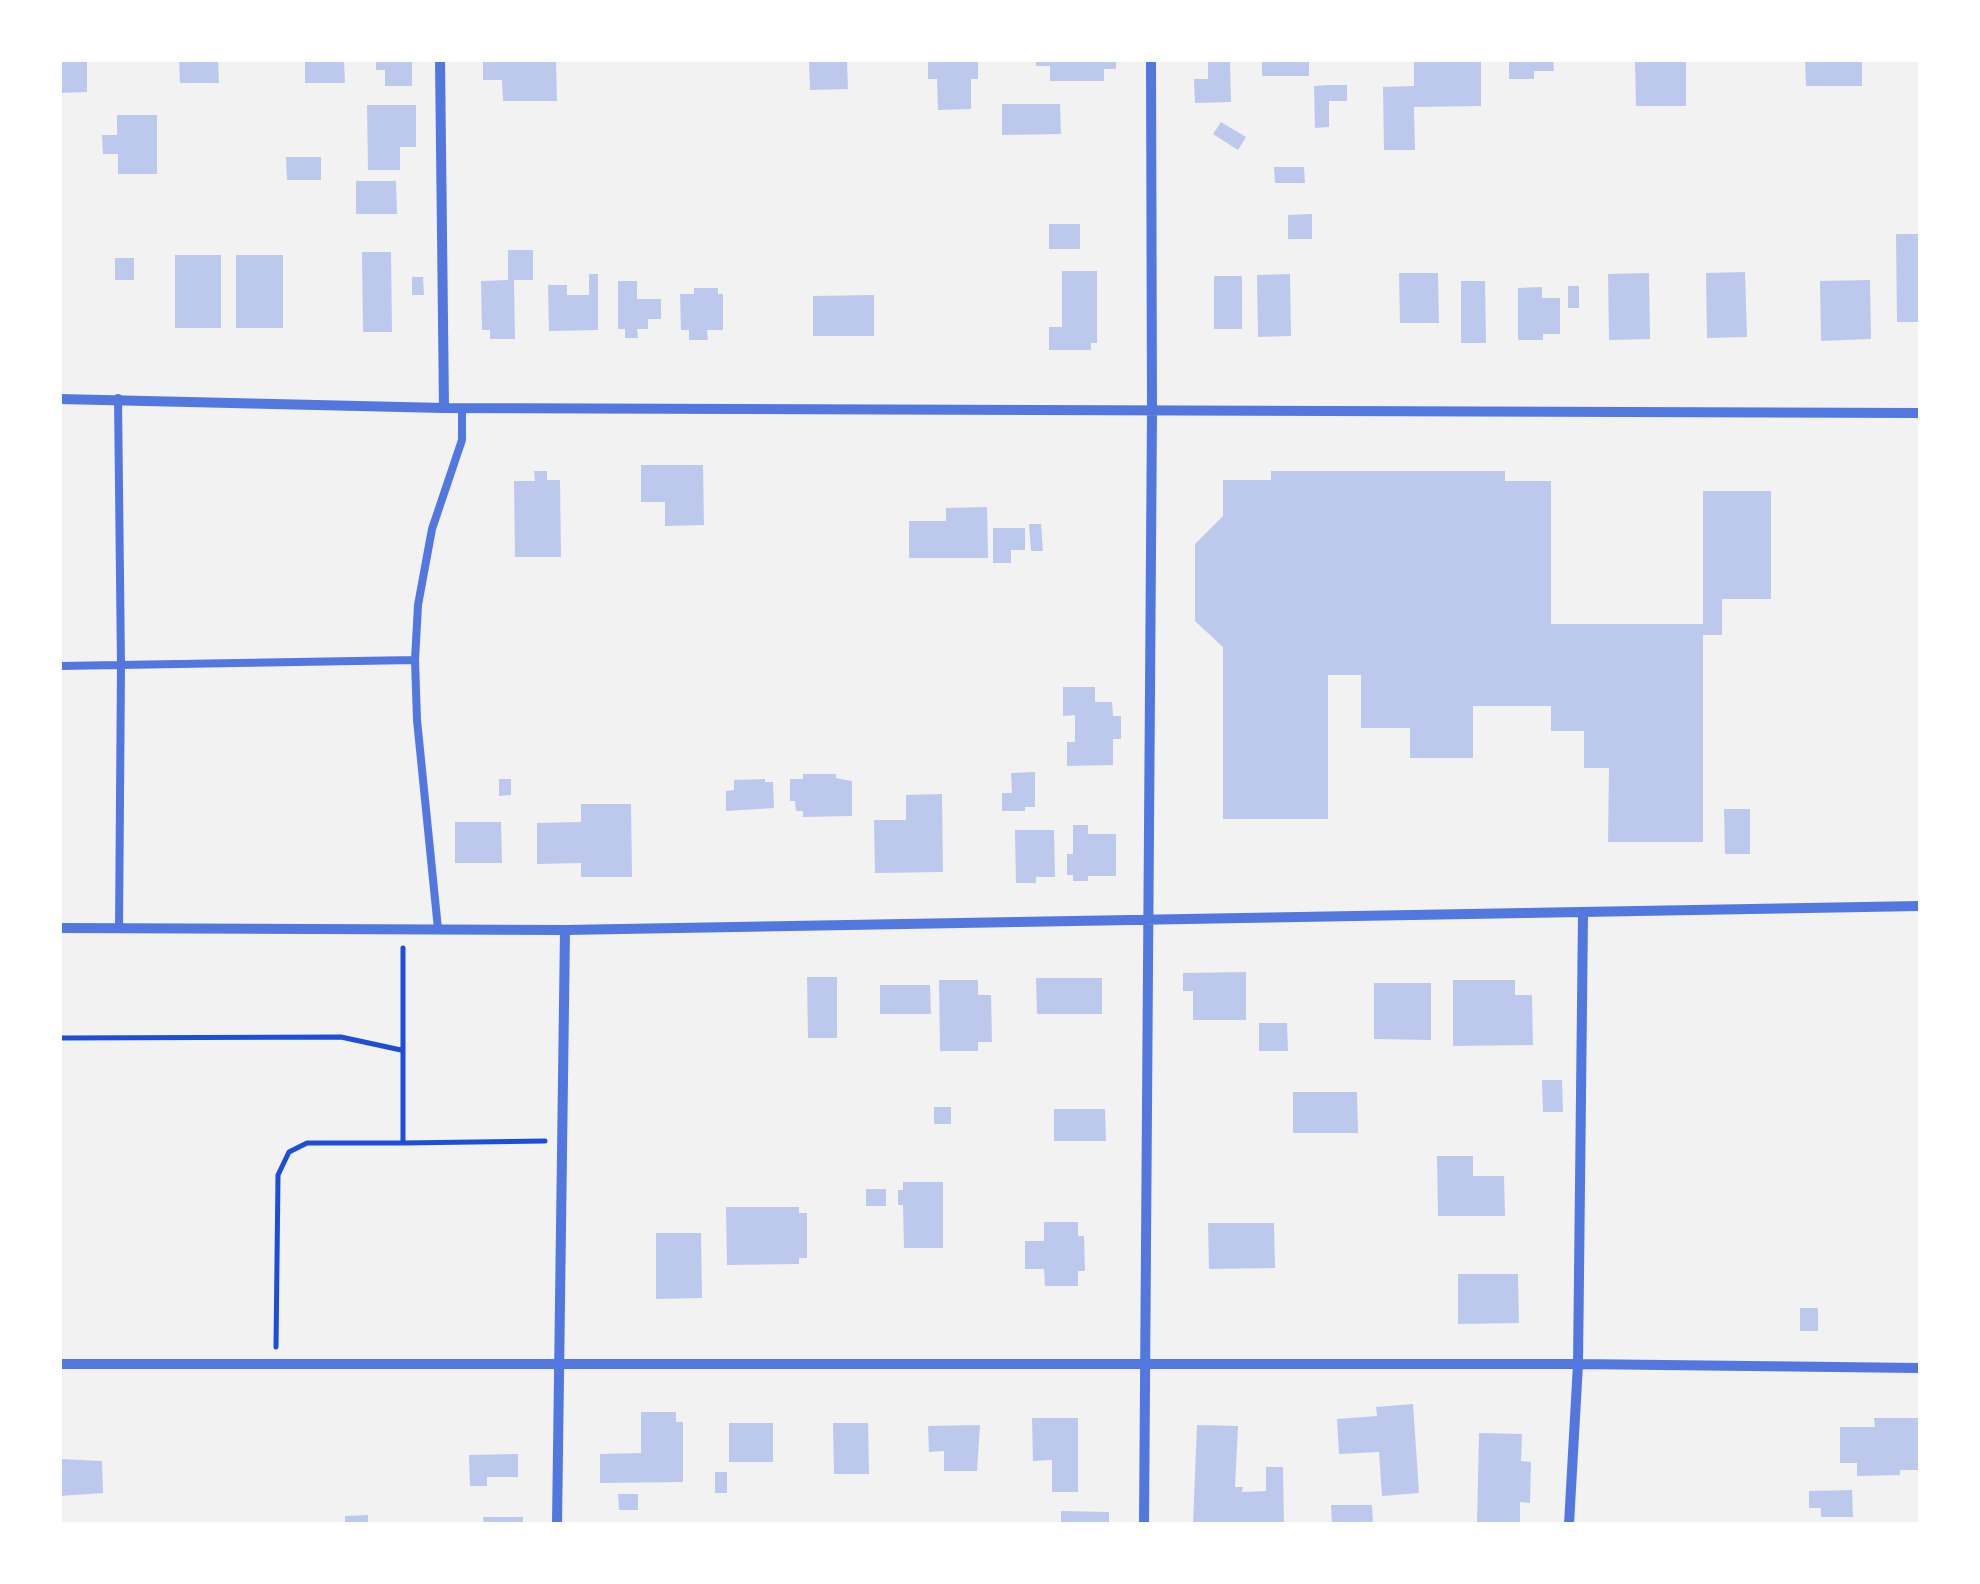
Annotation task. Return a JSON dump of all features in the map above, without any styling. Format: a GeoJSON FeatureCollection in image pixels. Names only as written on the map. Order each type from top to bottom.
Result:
{"type":"FeatureCollection","features":[{"type":"Feature","properties":{"kind":"street"},"geometry":{"type":"LineString","coordinates":[[440,60],[444,408]]}},
{"type":"Feature","properties":{"kind":"street"},"geometry":{"type":"LineString","coordinates":[[1144,1524],[1151,60]]}},
{"type":"Feature","properties":{"kind":"street"},"geometry":{"type":"LineString","coordinates":[[60,399],[444,408],[1920,413]]}},
{"type":"Feature","properties":{"kind":"street"},"geometry":{"type":"LineString","coordinates":[[60,928],[565,930],[1920,906]]}},
{"type":"Feature","properties":{"kind":"street"},"geometry":{"type":"LineString","coordinates":[[1569,1524],[1578,1364],[1583,914]]}},
{"type":"Feature","properties":{"kind":"street"},"geometry":{"type":"LineString","coordinates":[[557,1524],[565,930]]}},
{"type":"Feature","properties":{"kind":"street"},"geometry":{"type":"LineString","coordinates":[[60,1364],[1578,1364],[1920,1368]]}},
{"type":"Feature","properties":{"kind":"lane"},"geometry":{"type":"LineString","coordinates":[[118,398],[119,929]]}},
{"type":"Feature","properties":{"kind":"lane"},"geometry":{"type":"LineString","coordinates":[[438,929],[417,720],[415,660],[418,605],[432,529],[462,440],[462,408]]}},
{"type":"Feature","properties":{"kind":"lane"},"geometry":{"type":"LineString","coordinates":[[60,666],[415,660]]}},
{"type":"Feature","properties":{"kind":"path"},"geometry":{"type":"LineString","coordinates":[[403,928],[403,1144]]}},
{"type":"Feature","properties":{"kind":"path"},"geometry":{"type":"LineString","coordinates":[[60,1038],[341,1037],[401,1050]]}},
{"type":"Feature","properties":{"kind":"path"},"geometry":{"type":"LineString","coordinates":[[276,1365],[278,1175],[289,1152],[308,1144],[562,1140]]}},
{"type":"Feature","properties":{"kind":"building"},"geometry":{"type":"Polygon","coordinates":[[[60,60],[87,60],[87,92],[60,93],[60,60]]]}},
{"type":"Feature","properties":{"kind":"building"},"geometry":{"type":"Polygon","coordinates":[[[179,60],[218,60],[219,83],[180,83],[179,60]]]}},
{"type":"Feature","properties":{"kind":"building"},"geometry":{"type":"Polygon","coordinates":[[[305,60],[344,60],[345,83],[305,83],[305,60]]]}},
{"type":"Feature","properties":{"kind":"building"},"geometry":{"type":"Polygon","coordinates":[[[376,60],[412,60],[412,86],[385,86],[385,70],[376,70],[376,60]]]}},
{"type":"Feature","properties":{"kind":"building"},"geometry":{"type":"Polygon","coordinates":[[[483,60],[556,60],[557,101],[503,101],[502,80],[483,80],[483,60]]]}},
{"type":"Feature","properties":{"kind":"building"},"geometry":{"type":"Polygon","coordinates":[[[809,60],[847,60],[848,89],[810,90],[809,60]]]}},
{"type":"Feature","properties":{"kind":"building"},"geometry":{"type":"Polygon","coordinates":[[[928,60],[978,60],[978,79],[971,79],[971,109],[938,110],[937,79],[928,79],[928,60]]]}},
{"type":"Feature","properties":{"kind":"building"},"geometry":{"type":"Polygon","coordinates":[[[1036,60],[1116,60],[1116,69],[1104,69],[1104,81],[1050,81],[1050,66],[1036,66],[1036,60]]]}},
{"type":"Feature","properties":{"kind":"building"},"geometry":{"type":"Polygon","coordinates":[[[1208,60],[1230,60],[1231,102],[1195,103],[1194,79],[1208,79],[1208,60]]]}},
{"type":"Feature","properties":{"kind":"building"},"geometry":{"type":"Polygon","coordinates":[[[1262,60],[1309,60],[1309,76],[1262,76],[1262,60]]]}},
{"type":"Feature","properties":{"kind":"building"},"geometry":{"type":"Polygon","coordinates":[[[1414,60],[1481,60],[1481,106],[1414,107],[1415,150],[1384,150],[1383,87],[1414,86],[1414,60]]]}},
{"type":"Feature","properties":{"kind":"building"},"geometry":{"type":"Polygon","coordinates":[[[1509,60],[1553,60],[1554,71],[1534,71],[1534,79],[1509,79],[1509,60]]]}},
{"type":"Feature","properties":{"kind":"building"},"geometry":{"type":"Polygon","coordinates":[[[1686,60],[1686,106],[1636,106],[1635,61],[1686,60]]]}},
{"type":"Feature","properties":{"kind":"building"},"geometry":{"type":"Polygon","coordinates":[[[1805,60],[1862,60],[1862,86],[1806,86],[1805,60]]]}},
{"type":"Feature","properties":{"kind":"building"},"geometry":{"type":"Polygon","coordinates":[[[1347,85],[1347,101],[1329,101],[1329,127],[1315,128],[1314,86],[1347,85]]]}},
{"type":"Feature","properties":{"kind":"building"},"geometry":{"type":"Polygon","coordinates":[[[1002,104],[1060,104],[1061,134],[1002,135],[1002,104]]]}},
{"type":"Feature","properties":{"kind":"building"},"geometry":{"type":"Polygon","coordinates":[[[367,105],[416,105],[416,147],[400,147],[400,170],[368,170],[367,105]]]}},
{"type":"Feature","properties":{"kind":"building"},"geometry":{"type":"Polygon","coordinates":[[[117,115],[157,115],[157,174],[118,174],[118,154],[103,154],[102,135],[117,135],[117,115]]]}},
{"type":"Feature","properties":{"kind":"building"},"geometry":{"type":"Polygon","coordinates":[[[1221,122],[1246,137],[1238,150],[1213,134],[1221,122]]]}},
{"type":"Feature","properties":{"kind":"building"},"geometry":{"type":"Polygon","coordinates":[[[286,157],[321,157],[321,180],[287,180],[286,157]]]}},
{"type":"Feature","properties":{"kind":"building"},"geometry":{"type":"Polygon","coordinates":[[[1274,167],[1304,167],[1305,183],[1275,183],[1274,167]]]}},
{"type":"Feature","properties":{"kind":"building"},"geometry":{"type":"Polygon","coordinates":[[[356,181],[396,181],[397,214],[356,214],[356,181]]]}},
{"type":"Feature","properties":{"kind":"building"},"geometry":{"type":"Polygon","coordinates":[[[1312,214],[1312,239],[1288,239],[1288,215],[1312,214]]]}},
{"type":"Feature","properties":{"kind":"building"},"geometry":{"type":"Polygon","coordinates":[[[1049,224],[1080,224],[1080,249],[1049,249],[1049,224]]]}},
{"type":"Feature","properties":{"kind":"building"},"geometry":{"type":"Polygon","coordinates":[[[1896,234],[1920,234],[1920,322],[1897,322],[1896,234]]]}},
{"type":"Feature","properties":{"kind":"building"},"geometry":{"type":"Polygon","coordinates":[[[508,250],[533,250],[533,280],[514,280],[515,339],[490,339],[490,330],[482,330],[481,281],[508,280],[508,250]]]}},
{"type":"Feature","properties":{"kind":"building"},"geometry":{"type":"Polygon","coordinates":[[[362,252],[391,252],[392,332],[363,332],[362,252]]]}},
{"type":"Feature","properties":{"kind":"building"},"geometry":{"type":"Polygon","coordinates":[[[175,255],[221,255],[221,328],[175,328],[175,255]]]}},
{"type":"Feature","properties":{"kind":"building"},"geometry":{"type":"Polygon","coordinates":[[[236,255],[283,255],[283,328],[236,328],[236,255]]]}},
{"type":"Feature","properties":{"kind":"building"},"geometry":{"type":"Polygon","coordinates":[[[115,258],[134,258],[134,280],[115,280],[115,258]]]}},
{"type":"Feature","properties":{"kind":"building"},"geometry":{"type":"Polygon","coordinates":[[[1062,271],[1097,271],[1097,343],[1091,343],[1091,350],[1049,350],[1049,327],[1062,327],[1062,271]]]}},
{"type":"Feature","properties":{"kind":"building"},"geometry":{"type":"Polygon","coordinates":[[[1745,272],[1747,337],[1707,338],[1706,273],[1745,272]]]}},
{"type":"Feature","properties":{"kind":"building"},"geometry":{"type":"Polygon","coordinates":[[[1399,273],[1438,273],[1439,323],[1400,323],[1399,273]]]}},
{"type":"Feature","properties":{"kind":"building"},"geometry":{"type":"Polygon","coordinates":[[[1649,273],[1650,339],[1609,340],[1608,274],[1649,273]]]}},
{"type":"Feature","properties":{"kind":"building"},"geometry":{"type":"Polygon","coordinates":[[[589,274],[598,274],[598,330],[549,331],[548,285],[567,285],[567,295],[589,295],[589,274]]]}},
{"type":"Feature","properties":{"kind":"building"},"geometry":{"type":"Polygon","coordinates":[[[1290,274],[1291,336],[1258,337],[1257,275],[1290,274]]]}},
{"type":"Feature","properties":{"kind":"building"},"geometry":{"type":"Polygon","coordinates":[[[1214,276],[1242,276],[1242,329],[1214,329],[1214,276]]]}},
{"type":"Feature","properties":{"kind":"building"},"geometry":{"type":"Polygon","coordinates":[[[412,277],[423,277],[424,295],[412,295],[412,277]]]}},
{"type":"Feature","properties":{"kind":"building"},"geometry":{"type":"Polygon","coordinates":[[[1870,280],[1871,339],[1821,341],[1820,281],[1870,280]]]}},
{"type":"Feature","properties":{"kind":"building"},"geometry":{"type":"Polygon","coordinates":[[[618,281],[637,281],[637,299],[661,299],[661,319],[648,319],[648,329],[637,329],[638,338],[625,338],[625,329],[618,329],[618,281]]]}},
{"type":"Feature","properties":{"kind":"building"},"geometry":{"type":"Polygon","coordinates":[[[1461,281],[1485,281],[1486,343],[1461,343],[1461,281]]]}},
{"type":"Feature","properties":{"kind":"building"},"geometry":{"type":"Polygon","coordinates":[[[1568,286],[1579,286],[1579,308],[1568,308],[1568,286]]]}},
{"type":"Feature","properties":{"kind":"building"},"geometry":{"type":"Polygon","coordinates":[[[1542,287],[1542,298],[1560,298],[1560,334],[1543,334],[1543,340],[1518,340],[1518,288],[1542,287]]]}},
{"type":"Feature","properties":{"kind":"building"},"geometry":{"type":"Polygon","coordinates":[[[694,288],[718,288],[718,294],[723,294],[723,330],[707,330],[708,340],[689,340],[689,330],[681,330],[680,294],[694,294],[694,288]]]}},
{"type":"Feature","properties":{"kind":"building"},"geometry":{"type":"Polygon","coordinates":[[[874,295],[874,336],[813,336],[813,296],[874,295]]]}},
{"type":"Feature","properties":{"kind":"building"},"geometry":{"type":"Polygon","coordinates":[[[641,465],[703,465],[704,525],[665,526],[665,502],[641,502],[641,465]]]}},
{"type":"Feature","properties":{"kind":"building"},"geometry":{"type":"Polygon","coordinates":[[[534,471],[547,471],[547,480],[560,480],[561,557],[515,557],[514,481],[535,481],[534,471]]]}},
{"type":"Feature","properties":{"kind":"building"},"geometry":{"type":"Polygon","coordinates":[[[1271,471],[1505,471],[1505,481],[1551,481],[1551,624],[1703,624],[1703,491],[1771,491],[1771,599],[1722,599],[1722,635],[1703,635],[1703,842],[1608,842],[1609,768],[1584,768],[1584,731],[1551,731],[1551,706],[1473,706],[1473,758],[1410,758],[1410,728],[1361,728],[1361,675],[1328,675],[1328,819],[1223,819],[1223,647],[1195,621],[1195,544],[1223,516],[1223,480],[1271,480],[1271,471]]]}},
{"type":"Feature","properties":{"kind":"building"},"geometry":{"type":"Polygon","coordinates":[[[987,507],[988,558],[909,558],[909,521],[946,521],[946,508],[987,507]]]}},
{"type":"Feature","properties":{"kind":"building"},"geometry":{"type":"Polygon","coordinates":[[[1029,524],[1041,524],[1043,551],[1031,551],[1029,524]]]}},
{"type":"Feature","properties":{"kind":"building"},"geometry":{"type":"Polygon","coordinates":[[[993,528],[1025,528],[1025,550],[1011,550],[1011,563],[993,563],[993,528]]]}},
{"type":"Feature","properties":{"kind":"building"},"geometry":{"type":"Polygon","coordinates":[[[1063,687],[1095,687],[1095,702],[1112,702],[1113,716],[1121,716],[1121,739],[1113,739],[1113,765],[1067,766],[1067,742],[1075,742],[1075,715],[1063,716],[1063,687]]]}},
{"type":"Feature","properties":{"kind":"building"},"geometry":{"type":"Polygon","coordinates":[[[1035,772],[1035,807],[1002,811],[1002,793],[1012,793],[1011,773],[1035,772]]]}},
{"type":"Feature","properties":{"kind":"building"},"geometry":{"type":"Polygon","coordinates":[[[803,774],[836,774],[836,778],[852,781],[852,816],[803,817],[803,811],[796,811],[795,801],[790,801],[790,779],[803,779],[803,774]]]}},
{"type":"Feature","properties":{"kind":"building"},"geometry":{"type":"Polygon","coordinates":[[[499,779],[511,779],[511,795],[499,796],[499,779]]]}},
{"type":"Feature","properties":{"kind":"building"},"geometry":{"type":"Polygon","coordinates":[[[734,780],[773,782],[774,808],[726,811],[726,791],[734,790],[734,780]]]}},
{"type":"Feature","properties":{"kind":"building"},"geometry":{"type":"Polygon","coordinates":[[[942,794],[943,872],[875,873],[874,820],[906,820],[906,795],[942,794]]]}},
{"type":"Feature","properties":{"kind":"building"},"geometry":{"type":"Polygon","coordinates":[[[581,804],[631,804],[632,877],[581,877],[581,863],[537,864],[537,823],[581,822],[581,804]]]}},
{"type":"Feature","properties":{"kind":"building"},"geometry":{"type":"Polygon","coordinates":[[[1724,809],[1750,809],[1750,854],[1725,854],[1724,809]]]}},
{"type":"Feature","properties":{"kind":"building"},"geometry":{"type":"Polygon","coordinates":[[[455,822],[501,822],[502,863],[455,863],[455,822]]]}},
{"type":"Feature","properties":{"kind":"building"},"geometry":{"type":"Polygon","coordinates":[[[1073,825],[1088,825],[1088,834],[1116,834],[1116,876],[1088,876],[1088,881],[1073,881],[1073,875],[1067,875],[1067,854],[1073,854],[1073,825]]]}},
{"type":"Feature","properties":{"kind":"building"},"geometry":{"type":"Polygon","coordinates":[[[1015,830],[1054,830],[1055,877],[1036,877],[1036,883],[1016,883],[1015,830]]]}},
{"type":"Feature","properties":{"kind":"building"},"geometry":{"type":"Polygon","coordinates":[[[1246,972],[1246,1020],[1193,1020],[1193,991],[1183,991],[1183,973],[1246,972]]]}},
{"type":"Feature","properties":{"kind":"building"},"geometry":{"type":"Polygon","coordinates":[[[807,977],[837,977],[837,1038],[808,1038],[807,977]]]}},
{"type":"Feature","properties":{"kind":"building"},"geometry":{"type":"Polygon","coordinates":[[[1036,978],[1102,978],[1102,1014],[1037,1014],[1036,978]]]}},
{"type":"Feature","properties":{"kind":"building"},"geometry":{"type":"Polygon","coordinates":[[[939,980],[978,980],[978,995],[991,995],[992,1042],[978,1042],[978,1051],[940,1051],[939,980]]]}},
{"type":"Feature","properties":{"kind":"building"},"geometry":{"type":"Polygon","coordinates":[[[1453,980],[1515,980],[1515,995],[1532,995],[1533,1045],[1453,1046],[1453,980]]]}},
{"type":"Feature","properties":{"kind":"building"},"geometry":{"type":"Polygon","coordinates":[[[1374,983],[1431,983],[1431,1040],[1374,1039],[1374,983]]]}},
{"type":"Feature","properties":{"kind":"building"},"geometry":{"type":"Polygon","coordinates":[[[880,985],[930,985],[931,1014],[880,1014],[880,985]]]}},
{"type":"Feature","properties":{"kind":"building"},"geometry":{"type":"Polygon","coordinates":[[[1259,1023],[1287,1023],[1288,1051],[1259,1051],[1259,1023]]]}},
{"type":"Feature","properties":{"kind":"building"},"geometry":{"type":"Polygon","coordinates":[[[1542,1080],[1562,1080],[1563,1112],[1543,1112],[1542,1080]]]}},
{"type":"Feature","properties":{"kind":"building"},"geometry":{"type":"Polygon","coordinates":[[[1293,1092],[1357,1092],[1358,1133],[1293,1133],[1293,1092]]]}},
{"type":"Feature","properties":{"kind":"building"},"geometry":{"type":"Polygon","coordinates":[[[934,1107],[951,1107],[951,1124],[934,1124],[934,1107]]]}},
{"type":"Feature","properties":{"kind":"building"},"geometry":{"type":"Polygon","coordinates":[[[1054,1109],[1105,1109],[1106,1141],[1054,1141],[1054,1109]]]}},
{"type":"Feature","properties":{"kind":"building"},"geometry":{"type":"Polygon","coordinates":[[[1437,1156],[1473,1156],[1473,1176],[1504,1176],[1505,1216],[1438,1216],[1437,1156]]]}},
{"type":"Feature","properties":{"kind":"building"},"geometry":{"type":"Polygon","coordinates":[[[903,1182],[943,1182],[943,1248],[904,1248],[903,1205],[898,1205],[898,1190],[903,1190],[903,1182]]]}},
{"type":"Feature","properties":{"kind":"building"},"geometry":{"type":"Polygon","coordinates":[[[866,1189],[886,1189],[886,1206],[866,1206],[866,1189]]]}},
{"type":"Feature","properties":{"kind":"building"},"geometry":{"type":"Polygon","coordinates":[[[726,1207],[799,1207],[799,1213],[807,1213],[807,1258],[799,1258],[799,1264],[727,1265],[726,1207]]]}},
{"type":"Feature","properties":{"kind":"building"},"geometry":{"type":"Polygon","coordinates":[[[1044,1222],[1078,1222],[1078,1236],[1084,1236],[1085,1271],[1078,1271],[1078,1286],[1045,1286],[1044,1269],[1025,1269],[1025,1241],[1044,1241],[1044,1222]]]}},
{"type":"Feature","properties":{"kind":"building"},"geometry":{"type":"Polygon","coordinates":[[[1208,1223],[1274,1223],[1275,1268],[1209,1269],[1208,1223]]]}},
{"type":"Feature","properties":{"kind":"building"},"geometry":{"type":"Polygon","coordinates":[[[656,1233],[701,1233],[702,1298],[656,1299],[656,1233]]]}},
{"type":"Feature","properties":{"kind":"building"},"geometry":{"type":"Polygon","coordinates":[[[1458,1274],[1518,1274],[1519,1323],[1458,1324],[1458,1274]]]}},
{"type":"Feature","properties":{"kind":"building"},"geometry":{"type":"Polygon","coordinates":[[[1800,1308],[1818,1308],[1818,1331],[1800,1331],[1800,1308]]]}},
{"type":"Feature","properties":{"kind":"building"},"geometry":{"type":"Polygon","coordinates":[[[1413,1404],[1419,1493],[1382,1496],[1379,1452],[1339,1454],[1337,1419],[1377,1416],[1376,1407],[1413,1404]]]}},
{"type":"Feature","properties":{"kind":"building"},"geometry":{"type":"Polygon","coordinates":[[[641,1412],[676,1412],[676,1422],[683,1422],[683,1482],[600,1483],[600,1454],[641,1453],[641,1412]]]}},
{"type":"Feature","properties":{"kind":"building"},"geometry":{"type":"Polygon","coordinates":[[[1032,1418],[1078,1418],[1078,1492],[1052,1492],[1052,1460],[1033,1461],[1032,1418]]]}},
{"type":"Feature","properties":{"kind":"building"},"geometry":{"type":"Polygon","coordinates":[[[1874,1418],[1920,1418],[1920,1470],[1900,1470],[1900,1475],[1857,1476],[1857,1463],[1840,1463],[1840,1427],[1875,1427],[1874,1418]]]}},
{"type":"Feature","properties":{"kind":"building"},"geometry":{"type":"Polygon","coordinates":[[[729,1423],[773,1423],[773,1462],[729,1462],[729,1423]]]}},
{"type":"Feature","properties":{"kind":"building"},"geometry":{"type":"Polygon","coordinates":[[[833,1423],[868,1423],[869,1474],[834,1474],[833,1423]]]}},
{"type":"Feature","properties":{"kind":"building"},"geometry":{"type":"Polygon","coordinates":[[[980,1425],[977,1471],[944,1471],[944,1451],[929,1452],[928,1426],[980,1425]]]}},
{"type":"Feature","properties":{"kind":"building"},"geometry":{"type":"Polygon","coordinates":[[[1197,1425],[1238,1426],[1235,1487],[1243,1487],[1242,1492],[1266,1491],[1266,1467],[1283,1467],[1284,1524],[1193,1524],[1197,1425]]]}},
{"type":"Feature","properties":{"kind":"building"},"geometry":{"type":"Polygon","coordinates":[[[1479,1433],[1522,1434],[1521,1461],[1531,1462],[1530,1503],[1520,1502],[1520,1524],[1477,1524],[1479,1433]]]}},
{"type":"Feature","properties":{"kind":"building"},"geometry":{"type":"Polygon","coordinates":[[[518,1454],[518,1477],[487,1477],[487,1486],[470,1486],[469,1455],[518,1454]]]}},
{"type":"Feature","properties":{"kind":"building"},"geometry":{"type":"Polygon","coordinates":[[[60,1459],[102,1461],[103,1493],[60,1496],[60,1459]]]}},
{"type":"Feature","properties":{"kind":"building"},"geometry":{"type":"Polygon","coordinates":[[[715,1472],[727,1472],[727,1493],[715,1493],[715,1472]]]}},
{"type":"Feature","properties":{"kind":"building"},"geometry":{"type":"Polygon","coordinates":[[[1852,1490],[1853,1517],[1821,1517],[1821,1508],[1809,1508],[1809,1491],[1852,1490]]]}},
{"type":"Feature","properties":{"kind":"building"},"geometry":{"type":"Polygon","coordinates":[[[618,1494],[638,1494],[638,1510],[619,1510],[618,1494]]]}},
{"type":"Feature","properties":{"kind":"building"},"geometry":{"type":"Polygon","coordinates":[[[1331,1505],[1372,1505],[1373,1524],[1332,1524],[1331,1505]]]}},
{"type":"Feature","properties":{"kind":"building"},"geometry":{"type":"Polygon","coordinates":[[[1061,1511],[1109,1512],[1109,1524],[1061,1524],[1061,1511]]]}},
{"type":"Feature","properties":{"kind":"building"},"geometry":{"type":"Polygon","coordinates":[[[368,1515],[368,1524],[345,1524],[345,1516],[368,1515]]]}},
{"type":"Feature","properties":{"kind":"building"},"geometry":{"type":"Polygon","coordinates":[[[483,1517],[523,1517],[523,1524],[484,1524],[483,1517]]]}}]}
